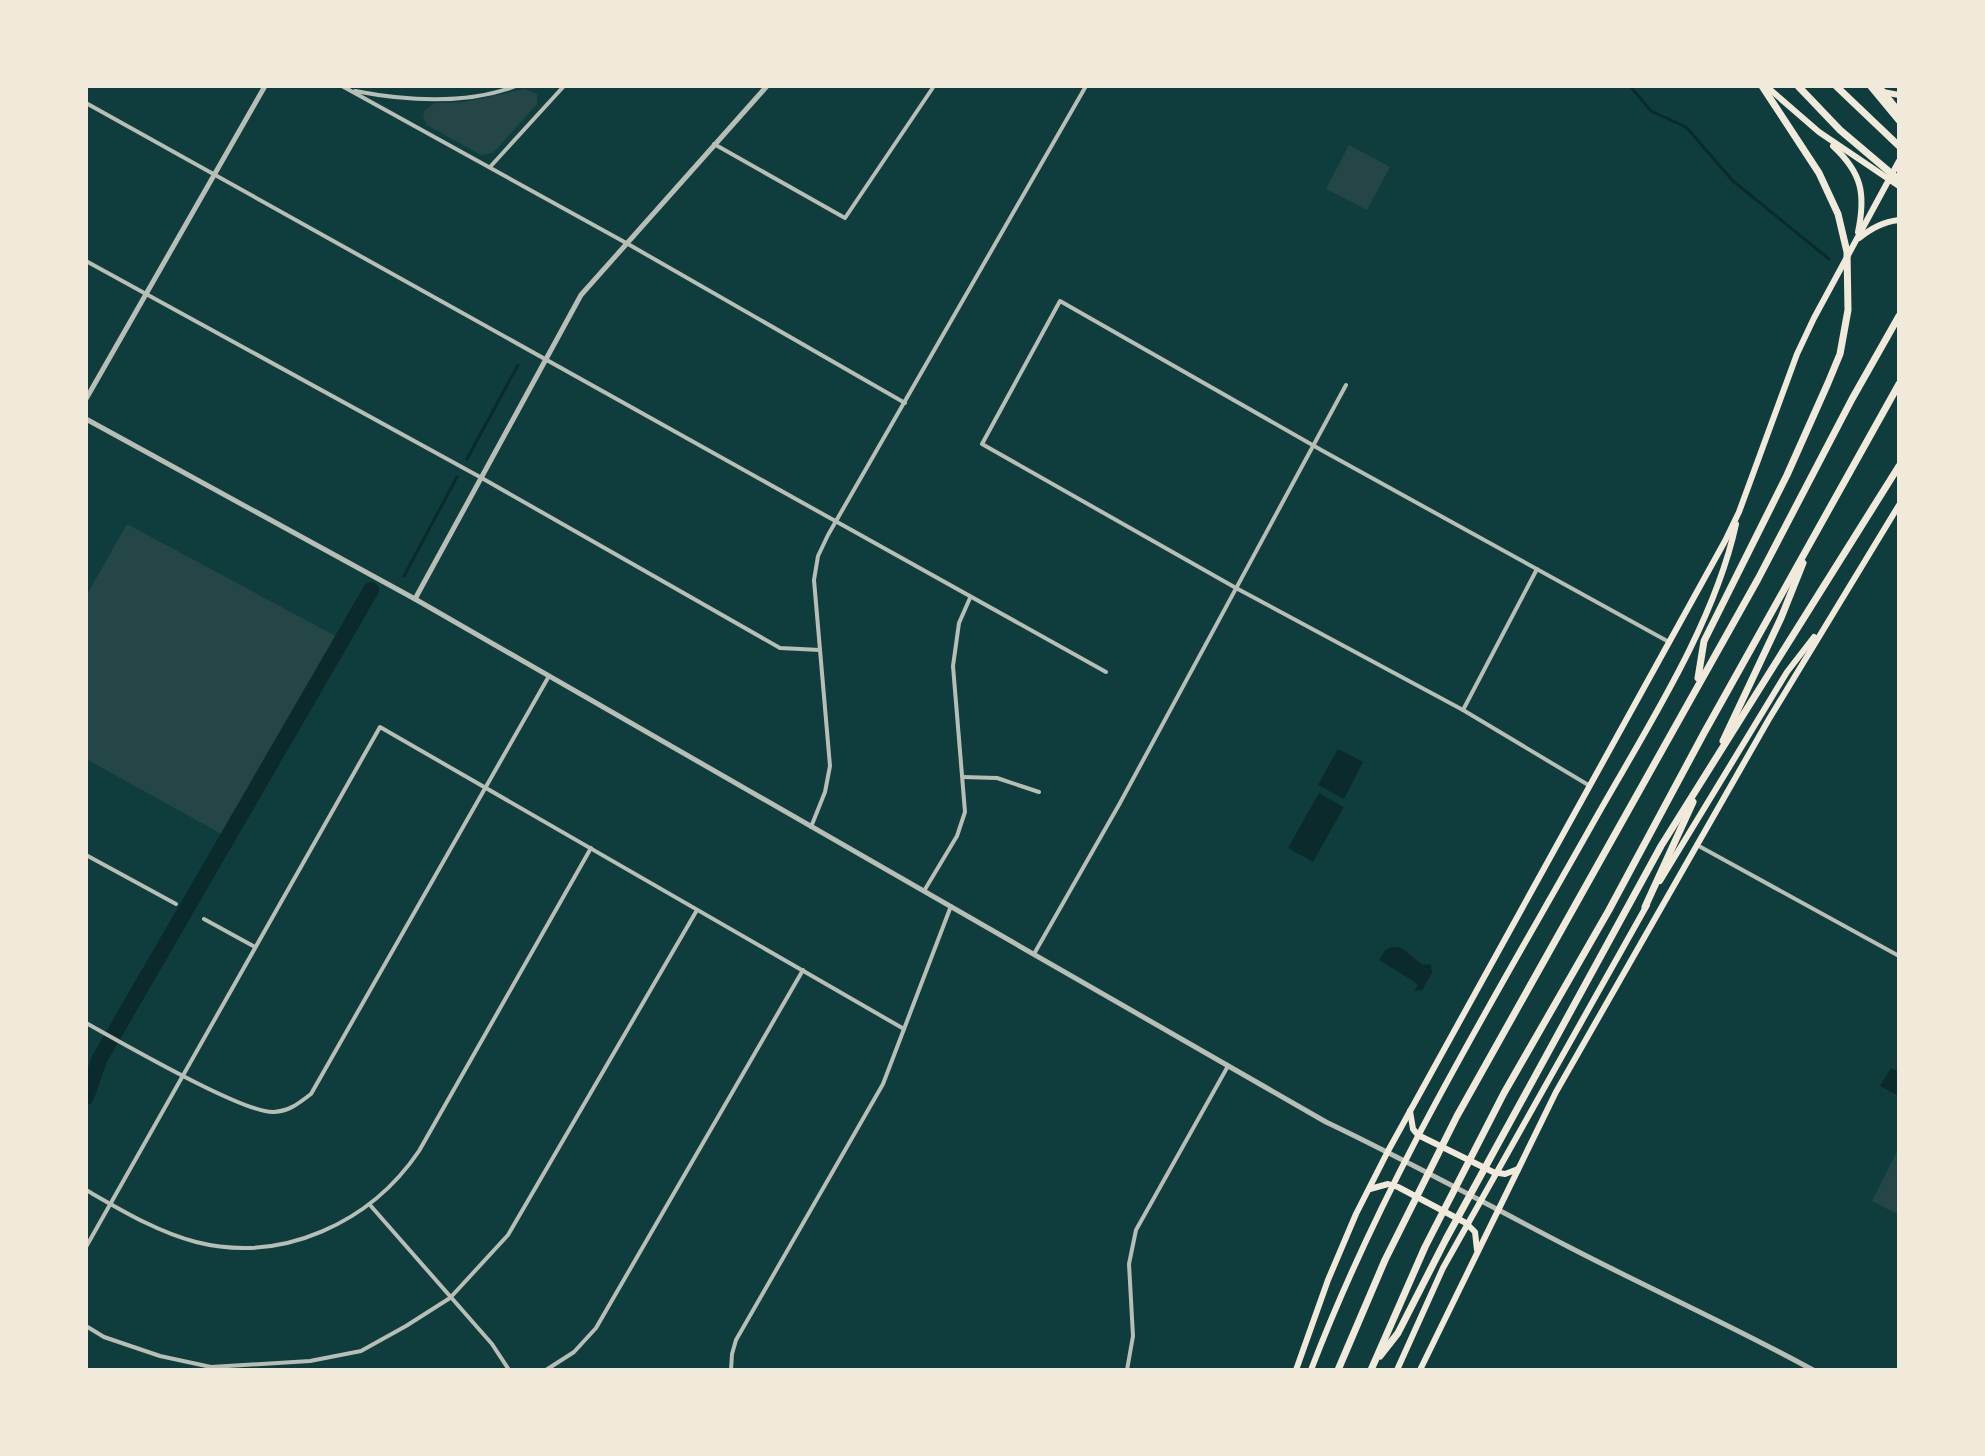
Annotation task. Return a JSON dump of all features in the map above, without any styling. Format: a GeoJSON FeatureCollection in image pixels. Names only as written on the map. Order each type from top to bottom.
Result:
{"type":"FeatureCollection","features":[{"type":"Feature","properties":{"kind":"highway"},"geometry":{"type":"LineString","coordinates":[[1697,684],[1704,641],[1787,475],[1840,354],[1845,332],[1849,273],[1838,214],[1819,173],[1764,86]]}},
{"type":"Feature","properties":{"kind":"highway"},"geometry":{"type":"LineString","coordinates":[[1798,86],[1840,130],[1899,180]]}},
{"type":"Feature","properties":{"kind":"highway"},"geometry":{"type":"LineString","coordinates":[[1836,86],[1899,146]]}},
{"type":"Feature","properties":{"kind":"highway"},"geometry":{"type":"LineString","coordinates":[[1878,86],[1899,112]]}},
{"type":"Feature","properties":{"kind":"highway"},"geometry":{"type":"LineString","coordinates":[[1338,1370],[1385,1260],[1457,1116],[1758,579],[1899,316]]}},
{"type":"Feature","properties":{"kind":"highway"},"geometry":{"type":"LineString","coordinates":[[1371,1369],[1425,1247],[1504,1093],[1609,910],[1899,384]]}},
{"type":"Feature","properties":{"kind":"highway"},"geometry":{"type":"LineString","coordinates":[[1371,1369],[1398,1333],[1630,902],[1689,800],[1770,676],[1899,466]]}},
{"type":"Feature","properties":{"kind":"highway"},"geometry":{"type":"LineString","coordinates":[[1645,907],[1781,618],[1815,535]]}},
{"type":"Feature","properties":{"kind":"main road"},"geometry":{"type":"LineString","coordinates":[[1764,86],[1819,132],[1855,169],[1863,203],[1856,240]]}},
{"type":"Feature","properties":{"kind":"main road"},"geometry":{"type":"LineString","coordinates":[[1870,86],[1899,95]]}},
{"type":"Feature","properties":{"kind":"main road"},"geometry":{"type":"LineString","coordinates":[[1870,86],[1899,121]]}},
{"type":"Feature","properties":{"kind":"main road"},"geometry":{"type":"LineString","coordinates":[[1819,132],[1899,186]]}},
{"type":"Feature","properties":{"kind":"main road"},"geometry":{"type":"LineString","coordinates":[[1311,1370],[1379,1214],[1435,1104],[1685,655],[1731,546],[1739,512],[1797,354],[1899,161]]}},
{"type":"Feature","properties":{"kind":"main road"},"geometry":{"type":"LineString","coordinates":[[1856,240],[1887,221],[1899,220]]}},
{"type":"Feature","properties":{"kind":"main road"},"geometry":{"type":"LineString","coordinates":[[1420,1370],[1556,1092],[1695,844],[1899,505]]}},
{"type":"Feature","properties":{"kind":"main road"},"geometry":{"type":"LineString","coordinates":[[1296,1370],[1328,1280],[1356,1214],[1388,1151],[1739,512]]}},
{"type":"Feature","properties":{"kind":"main road"},"geometry":{"type":"LineString","coordinates":[[1397,1370],[1443,1268],[1645,907],[1787,672],[1831,615]]}},
{"type":"Feature","properties":{"kind":"main road"},"geometry":{"type":"LineString","coordinates":[[1410,1111],[1413,1129],[1418,1135],[1493,1172],[1505,1174],[1519,1169]]}},
{"type":"Feature","properties":{"kind":"main road"},"geometry":{"type":"LineString","coordinates":[[1370,1189],[1388,1184],[1466,1223],[1475,1232],[1477,1254]]}},
{"type":"Feature","properties":{"kind":"street"},"geometry":{"type":"LineString","coordinates":[[86,399],[265,86]]}},
{"type":"Feature","properties":{"kind":"street"},"geometry":{"type":"LineString","coordinates":[[342,86],[628,244],[905,403]]}},
{"type":"Feature","properties":{"kind":"street"},"geometry":{"type":"LineString","coordinates":[[348,90],[384,96],[443,99],[477,96],[516,86]]}},
{"type":"Feature","properties":{"kind":"street"},"geometry":{"type":"LineString","coordinates":[[490,167],[564,86]]}},
{"type":"Feature","properties":{"kind":"street"},"geometry":{"type":"LineString","coordinates":[[415,599],[581,295],[767,86]]}},
{"type":"Feature","properties":{"kind":"street"},"geometry":{"type":"LineString","coordinates":[[714,143],[845,218],[934,86]]}},
{"type":"Feature","properties":{"kind":"street"},"geometry":{"type":"LineString","coordinates":[[811,827],[825,792],[830,766],[814,572],[823,545],[1086,86]]}},
{"type":"Feature","properties":{"kind":"street"},"geometry":{"type":"LineString","coordinates":[[86,103],[1106,672]]}},
{"type":"Feature","properties":{"kind":"street"},"geometry":{"type":"LineString","coordinates":[[86,261],[480,477],[780,648],[820,650]]}},
{"type":"Feature","properties":{"kind":"street"},"geometry":{"type":"LineString","coordinates":[[1590,786],[1463,710],[1236,588],[982,444],[1060,301],[1314,446],[1669,642]]}},
{"type":"Feature","properties":{"kind":"street"},"geometry":{"type":"LineString","coordinates":[[1034,954],[1346,385]]}},
{"type":"Feature","properties":{"kind":"street"},"geometry":{"type":"LineString","coordinates":[[86,419],[415,599],[1326,1122],[1732,1326],[1813,1370]]}},
{"type":"Feature","properties":{"kind":"street"},"geometry":{"type":"LineString","coordinates":[[1463,710],[1537,569]]}},
{"type":"Feature","properties":{"kind":"street"},"geometry":{"type":"LineString","coordinates":[[924,891],[962,822],[966,801],[953,666],[959,623],[970,598]]}},
{"type":"Feature","properties":{"kind":"street"},"geometry":{"type":"LineString","coordinates":[[86,1023],[242,1104],[270,1113],[288,1111],[311,1094],[549,676]]}},
{"type":"Feature","properties":{"kind":"street"},"geometry":{"type":"LineString","coordinates":[[86,1247],[380,727],[904,1029]]}},
{"type":"Feature","properties":{"kind":"street"},"geometry":{"type":"LineString","coordinates":[[963,777],[997,778],[1039,792]]}},
{"type":"Feature","properties":{"kind":"street"},"geometry":{"type":"LineString","coordinates":[[1695,844],[1899,956]]}},
{"type":"Feature","properties":{"kind":"street"},"geometry":{"type":"LineString","coordinates":[[86,1190],[160,1230],[197,1242],[255,1247],[314,1236],[370,1205],[406,1171],[419,1151],[591,848]]}},
{"type":"Feature","properties":{"kind":"street"},"geometry":{"type":"LineString","coordinates":[[86,855],[176,904]]}},
{"type":"Feature","properties":{"kind":"street"},"geometry":{"type":"LineString","coordinates":[[731,1370],[736,1340],[883,1084],[951,906]]}},
{"type":"Feature","properties":{"kind":"street"},"geometry":{"type":"LineString","coordinates":[[86,1326],[104,1337],[132,1347],[211,1367],[278,1364],[361,1351],[450,1298],[508,1235],[697,910]]}},
{"type":"Feature","properties":{"kind":"street"},"geometry":{"type":"LineString","coordinates":[[204,919],[255,947]]}},
{"type":"Feature","properties":{"kind":"street"},"geometry":{"type":"LineString","coordinates":[[546,1370],[574,1352],[596,1328],[803,970]]}},
{"type":"Feature","properties":{"kind":"street"},"geometry":{"type":"LineString","coordinates":[[1127,1370],[1133,1336],[1129,1264],[1136,1230],[1228,1065]]}},
{"type":"Feature","properties":{"kind":"street"},"geometry":{"type":"LineString","coordinates":[[370,1205],[492,1344],[509,1370]]}},
{"type":"Feature","properties":{"kind":"shaded area"},"geometry":{"type":"Polygon","coordinates":[[[525,89],[537,94],[537,104],[493,153],[481,155],[427,125],[423,117],[425,110],[435,103],[464,102],[525,89]]]}},
{"type":"Feature","properties":{"kind":"shaded area"},"geometry":{"type":"Polygon","coordinates":[[[1349,145],[1390,167],[1367,210],[1326,189],[1349,145]]]}},
{"type":"Feature","properties":{"kind":"shaded area"},"geometry":{"type":"Polygon","coordinates":[[[127,524],[339,638],[229,838],[86,759],[86,596],[127,524]]]}},
{"type":"Feature","properties":{"kind":"shaded area"},"geometry":{"type":"Polygon","coordinates":[[[1338,749],[1363,762],[1344,799],[1318,785],[1338,749]]]}},
{"type":"Feature","properties":{"kind":"shaded area"},"geometry":{"type":"Polygon","coordinates":[[[1319,793],[1344,807],[1313,862],[1288,848],[1319,793]]]}},
{"type":"Feature","properties":{"kind":"shaded area"},"geometry":{"type":"Polygon","coordinates":[[[1391,947],[1400,947],[1423,965],[1431,964],[1432,973],[1422,990],[1414,991],[1418,984],[1379,960],[1391,947]]]}},
{"type":"Feature","properties":{"kind":"shaded area"},"geometry":{"type":"Polygon","coordinates":[[[1891,1068],[1899,1072],[1899,1096],[1880,1086],[1891,1068]]]}},
{"type":"Feature","properties":{"kind":"shaded area"},"geometry":{"type":"Polygon","coordinates":[[[1899,1148],[1899,1215],[1872,1201],[1899,1148]]]}},
{"type":"Feature","properties":{"kind":"waterway"},"geometry":{"type":"LineString","coordinates":[[1630,86],[1651,111],[1686,127],[1733,181],[1829,259]]}},
{"type":"Feature","properties":{"kind":"waterway"},"geometry":{"type":"LineString","coordinates":[[467,459],[518,365]]}},
{"type":"Feature","properties":{"kind":"waterway"},"geometry":{"type":"LineString","coordinates":[[404,576],[457,477]]}},
{"type":"Feature","properties":{"kind":"waterway"},"geometry":{"type":"LineString","coordinates":[[86,1097],[100,1058],[371,590]]}}]}
